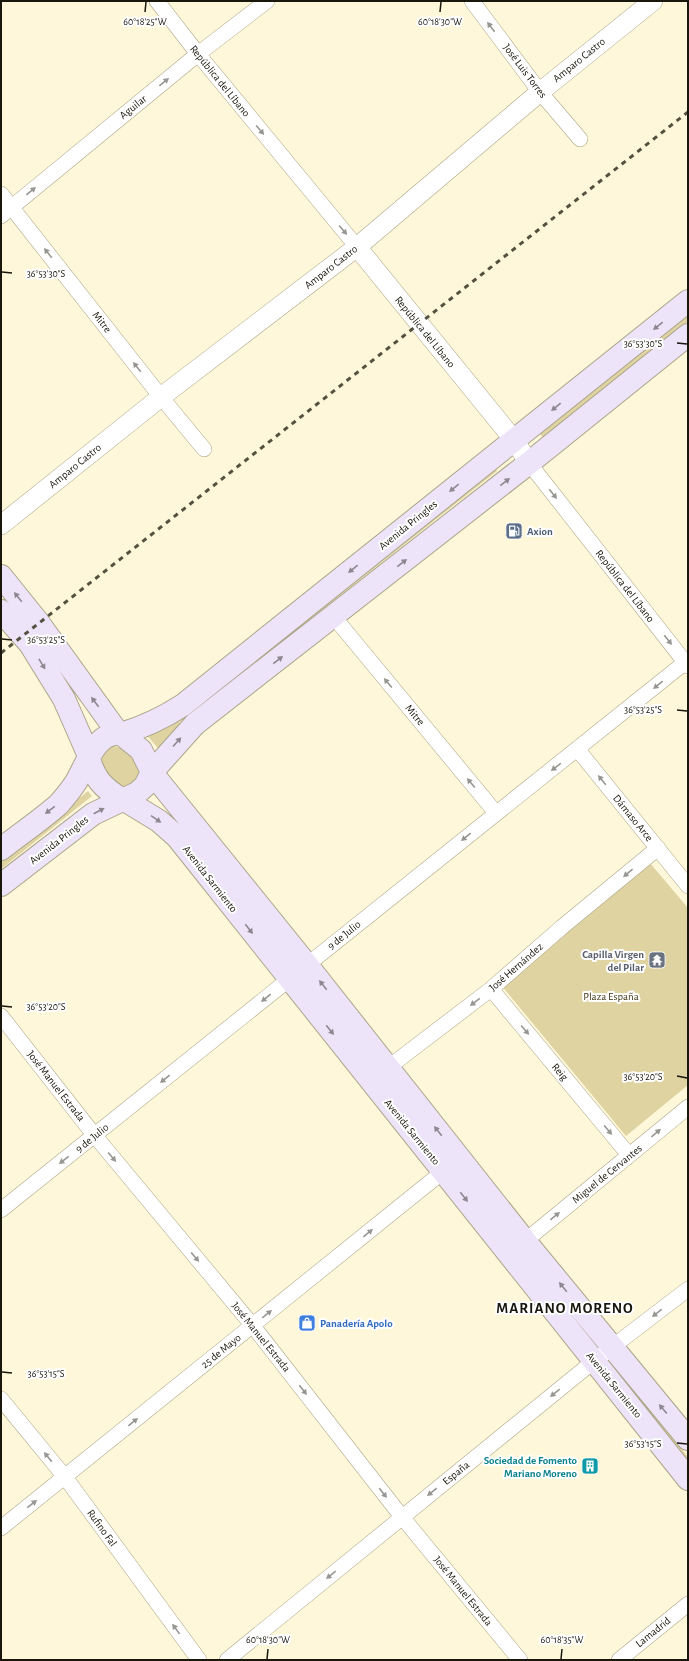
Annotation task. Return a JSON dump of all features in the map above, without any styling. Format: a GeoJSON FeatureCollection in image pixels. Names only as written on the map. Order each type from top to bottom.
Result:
{"type":"FeatureCollection","features":[{"type":"Feature","properties":{"kind":"main road","name":"Avenida Pringles"},"geometry":{"type":"LineString","coordinates":[[120,734],[157,721],[183,705],[688,302]]}},
{"type":"Feature","properties":{"kind":"main road"},"geometry":{"type":"LineString","coordinates":[[1,611],[30,644],[64,699],[94,773],[101,784],[122,799],[137,793],[145,786],[152,773],[195,724],[334,617],[688,335]]}},
{"type":"Feature","properties":{"kind":"main road"},"geometry":{"type":"LineString","coordinates":[[1,576],[38,622],[120,734],[142,750],[152,773]]}},
{"type":"Feature","properties":{"kind":"main road"},"geometry":{"type":"LineString","coordinates":[[1,850],[59,804],[69,793],[88,756],[96,746],[107,737],[120,734]]}},
{"type":"Feature","properties":{"kind":"main road","name":"Avenida Sarmiento"},"geometry":{"type":"LineString","coordinates":[[152,773],[388,1067],[451,1164],[594,1361],[688,1478]]}},
{"type":"Feature","properties":{"kind":"main road","name":"Avenida Pringles"},"geometry":{"type":"LineString","coordinates":[[1,885],[73,828],[93,814],[122,799]]}},
{"type":"Feature","properties":{"kind":"main road","name":"Avenida Sarmiento"},"geometry":{"type":"LineString","coordinates":[[122,799],[159,821],[177,837],[289,980],[371,1081],[525,1240],[688,1440]]}},
{"type":"Feature","properties":{"kind":"street","name":"República del Líbano"},"geometry":{"type":"LineString","coordinates":[[157,1],[198,54],[514,440],[529,463],[687,663]]}},
{"type":"Feature","properties":{"kind":"street","name":"Aguilar"},"geometry":{"type":"LineString","coordinates":[[6,212],[198,54],[267,1]]}},
{"type":"Feature","properties":{"kind":"street","name":"José Luis Torres"},"geometry":{"type":"LineString","coordinates":[[472,1],[540,92],[580,139]]}},
{"type":"Feature","properties":{"kind":"street","name":"Amparo Castro"},"geometry":{"type":"LineString","coordinates":[[1,525],[161,397],[357,247],[540,92],[653,1]]}},
{"type":"Feature","properties":{"kind":"street","name":"Mitre"},"geometry":{"type":"LineString","coordinates":[[1,194],[6,212],[204,449]]}},
{"type":"Feature","properties":{"kind":"street","name":"Mitre"},"geometry":{"type":"LineString","coordinates":[[334,617],[496,813]]}},
{"type":"Feature","properties":{"kind":"street","name":"9 de Julio"},"geometry":{"type":"LineString","coordinates":[[1,1210],[496,813],[687,663]]}},
{"type":"Feature","properties":{"kind":"street","name":"Dámaso Arce"},"geometry":{"type":"LineString","coordinates":[[578,750],[688,886]]}},
{"type":"Feature","properties":{"kind":"street","name":"José Hernández"},"geometry":{"type":"LineString","coordinates":[[371,1081],[491,989],[562,927],[658,848]]}},
{"type":"Feature","properties":{"kind":"street","name":"Reig"},"geometry":{"type":"LineString","coordinates":[[491,989],[629,1155]]}},
{"type":"Feature","properties":{"kind":"street","name":"José Manuel Estrada"},"geometry":{"type":"LineString","coordinates":[[1,1016],[95,1136],[252,1326],[402,1517],[520,1660]]}},
{"type":"Feature","properties":{"kind":"street","name":"Miguel de Cervantes"},"geometry":{"type":"LineString","coordinates":[[525,1240],[688,1107]]}},
{"type":"Feature","properties":{"kind":"street","name":"25 de Mayo"},"geometry":{"type":"LineString","coordinates":[[1,1528],[451,1164]]}},
{"type":"Feature","properties":{"kind":"street","name":"España"},"geometry":{"type":"LineString","coordinates":[[228,1660],[594,1361],[688,1289]]}},
{"type":"Feature","properties":{"kind":"street","name":"Rufino Fal"},"geometry":{"type":"LineString","coordinates":[[1,1399],[65,1477],[199,1660]]}},
{"type":"Feature","properties":{"kind":"street","name":"Lamadrid"},"geometry":{"type":"LineString","coordinates":[[619,1660],[688,1604]]}},
{"type":"Feature","properties":{"kind":"green space"},"geometry":{"type":"Polygon","coordinates":[[[688,313],[688,322],[544,439],[540,434],[688,313]]]}},
{"type":"Feature","properties":{"kind":"green space"},"geometry":{"type":"Polygon","coordinates":[[[495,468],[497,471],[180,722],[162,753],[146,734],[495,468]]]}},
{"type":"Feature","properties":{"kind":"green space"},"geometry":{"type":"Polygon","coordinates":[[[114,746],[129,753],[135,761],[141,776],[128,787],[114,781],[108,776],[104,769],[102,762],[103,756],[106,750],[114,746]]]}},
{"type":"Feature","properties":{"kind":"green space"},"geometry":{"type":"Polygon","coordinates":[[[88,791],[92,796],[1,869],[1,861],[88,791]]]}},
{"type":"Feature","properties":{"kind":"green space","name":"Plaza España"},"geometry":{"type":"Polygon","coordinates":[[[650,863],[688,908],[688,1085],[626,1136],[501,985],[650,863]]]}},
{"type":"Feature","properties":{"kind":"green space"},"geometry":{"type":"Polygon","coordinates":[[[622,1374],[688,1457],[688,1462],[619,1376],[622,1374]]]}},
{"type":"Feature","properties":{"kind":"railway"},"geometry":{"type":"LineString","coordinates":[[1,653],[688,112]]}},
{"type":"Feature","properties":{"kind":"place","name":"Axion"},"geometry":{"type":"Point","coordinates":[514,531]}},
{"type":"Feature","properties":{"kind":"place","name":"Capilla Virgen del Pilar"},"geometry":{"type":"Point","coordinates":[657,960]}},
{"type":"Feature","properties":{"kind":"place","name":"Panadería Apolo"},"geometry":{"type":"Point","coordinates":[307,1323]}},
{"type":"Feature","properties":{"kind":"place","name":"Sociedad de Fomento Mariano Moreno"},"geometry":{"type":"Point","coordinates":[590,1466]}},
{"type":"Feature","properties":{"kind":"district","name":"MARIANO MORENO"},"geometry":{"type":"Point","coordinates":[565,1308]}}]}
